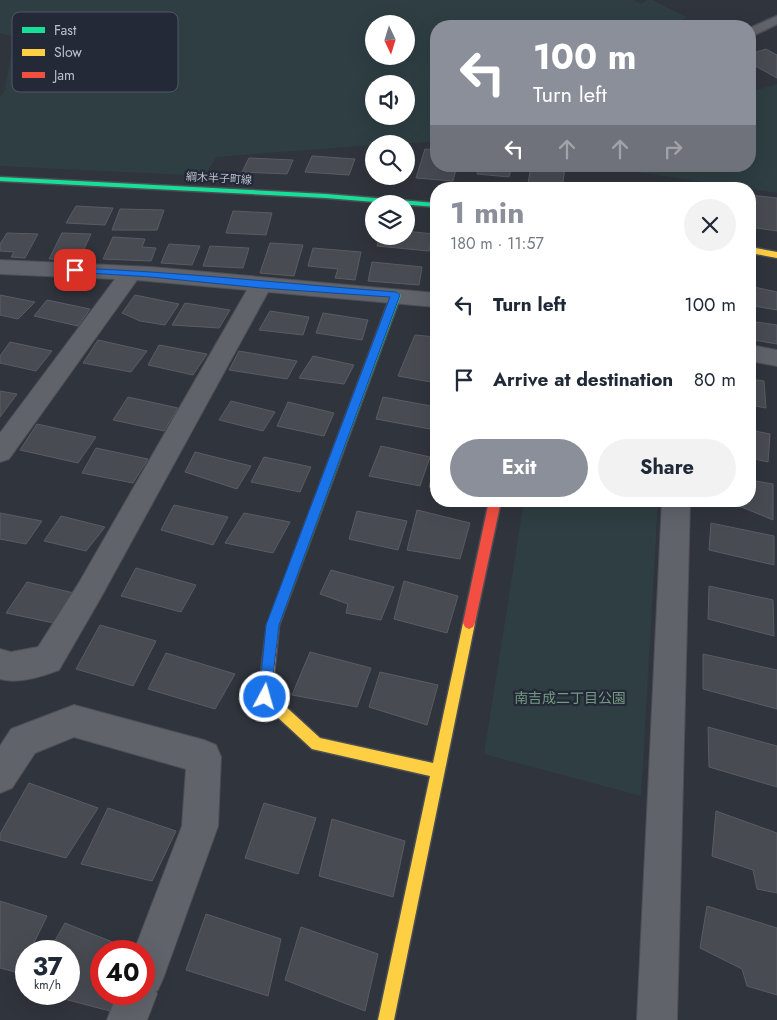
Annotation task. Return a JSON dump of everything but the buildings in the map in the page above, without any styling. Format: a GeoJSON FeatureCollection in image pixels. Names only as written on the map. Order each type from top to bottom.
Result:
{"type":"FeatureCollection","features":[{"type":"Feature","properties":{"kind":"street","name":"綱木半子町線"},"geometry":{"type":"LineString","coordinates":[[0,179],[326,196],[430,205]]}},
{"type":"Feature","properties":{"kind":"street"},"geometry":{"type":"LineString","coordinates":[[756,251],[777,255]]}},
{"type":"Feature","properties":{"kind":"street"},"geometry":{"type":"LineString","coordinates":[[0,267],[131,273],[430,299]]}},
{"type":"Feature","properties":{"kind":"street"},"geometry":{"type":"LineString","coordinates":[[0,452],[131,273]]}},
{"type":"Feature","properties":{"kind":"street"},"geometry":{"type":"LineString","coordinates":[[0,664],[11,667],[48,660],[90,590],[261,285]]}},
{"type":"Feature","properties":{"kind":"street"},"geometry":{"type":"LineString","coordinates":[[396,295],[272,625],[265,697],[317,744],[439,771]]}},
{"type":"Feature","properties":{"kind":"street"},"geometry":{"type":"LineString","coordinates":[[756,354],[777,358]]}},
{"type":"Feature","properties":{"kind":"street"},"geometry":{"type":"LineString","coordinates":[[386,1020],[494,507]]}},
{"type":"Feature","properties":{"kind":"street"},"geometry":{"type":"LineString","coordinates":[[657,1020],[676,507]]}},
{"type":"Feature","properties":{"kind":"street"},"geometry":{"type":"LineString","coordinates":[[0,776],[24,741],[74,721],[204,757],[200,826],[155,947]]}},
{"type":"Feature","properties":{"kind":"street"},"geometry":{"type":"LineString","coordinates":[[127,1020],[133,1005]]}},
{"type":"Feature","properties":{"kind":"lane"},"geometry":{"type":"LineString","coordinates":[[756,30],[777,19]]}},
{"type":"Feature","properties":{"kind":"green space"},"geometry":{"type":"Polygon","coordinates":[[[0,0],[633,0],[641,4],[647,0],[652,0],[687,17],[681,20],[430,20],[430,142],[415,143],[415,135],[365,135],[365,146],[216,157],[205,176],[0,166],[0,97],[5,90],[12,49],[12,92],[178,92],[178,12],[12,12],[12,36],[0,33],[0,0]]]}},
{"type":"Feature","properties":{"kind":"green space"},"geometry":{"type":"Polygon","coordinates":[[[777,84],[777,193],[756,190],[756,182],[703,182],[636,172],[756,172],[756,90],[777,84]]]}},
{"type":"Feature","properties":{"kind":"green space","name":"南吉成二丁目公園"},"geometry":{"type":"Polygon","coordinates":[[[523,507],[658,507],[641,796],[484,754],[523,507]]]}},
{"type":"Feature","properties":{"kind":"traffic: fast"},"geometry":{"type":"LineString","coordinates":[[0,179],[326,196],[430,205]]}},
{"type":"Feature","properties":{"kind":"traffic: fast"},"geometry":{"type":"LineString","coordinates":[[276,617],[396,295]]}},
{"type":"Feature","properties":{"kind":"traffic: slow"},"geometry":{"type":"LineString","coordinates":[[756,251],[777,255]]}},
{"type":"Feature","properties":{"kind":"traffic: slow"},"geometry":{"type":"LineString","coordinates":[[276,617],[273,625],[265,697],[317,744],[439,771]]}},
{"type":"Feature","properties":{"kind":"traffic: slow"},"geometry":{"type":"LineString","coordinates":[[386,1020],[469,623]]}},
{"type":"Feature","properties":{"kind":"traffic: jam"},"geometry":{"type":"LineString","coordinates":[[469,623],[494,507]]}},
{"type":"Feature","properties":{"kind":"route"},"geometry":{"type":"LineString","coordinates":[[75,270],[151,274],[261,285],[396,295],[272,625],[265,697]]}}]}
